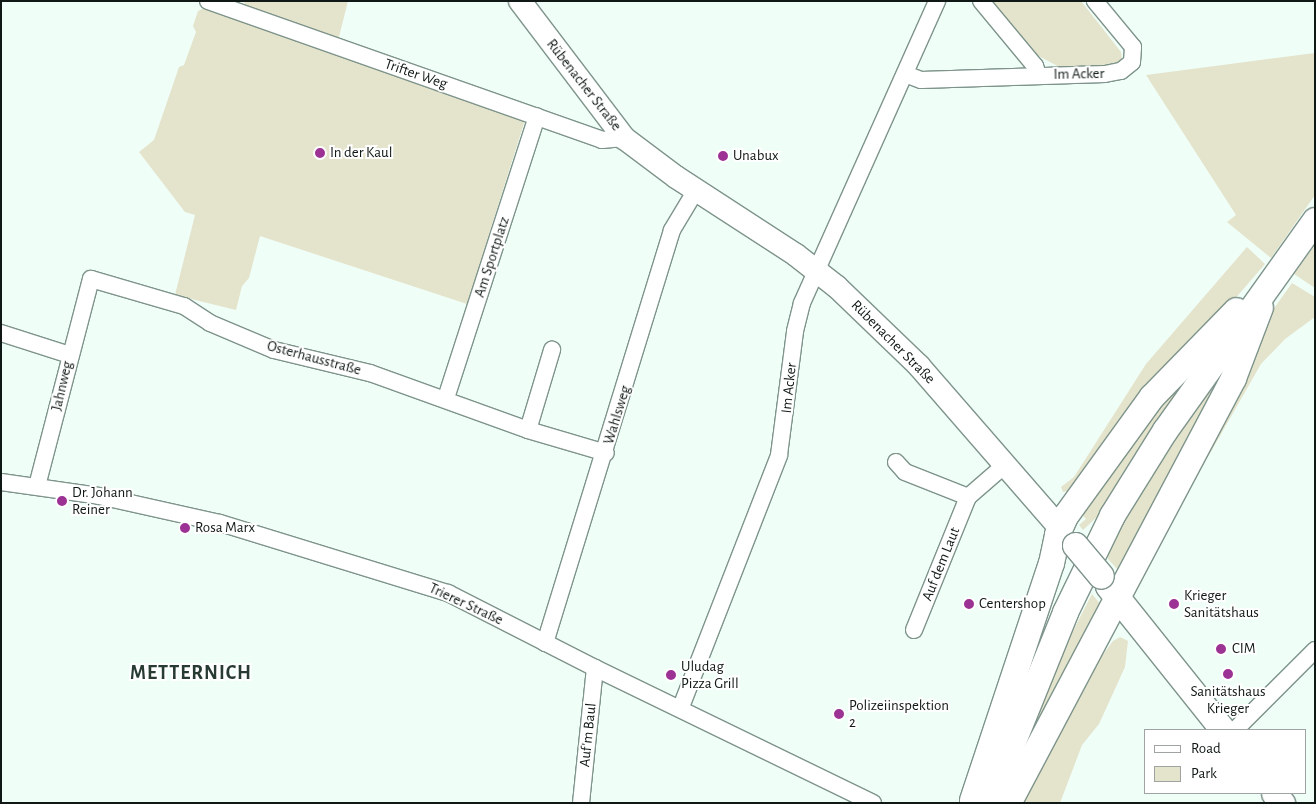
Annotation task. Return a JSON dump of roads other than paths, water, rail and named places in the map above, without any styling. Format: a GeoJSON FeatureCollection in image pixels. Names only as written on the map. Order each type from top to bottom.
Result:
{"type":"FeatureCollection","features":[{"type":"Feature","properties":{"kind":"main road","name":"Rübenacher Straße"},"geometry":{"type":"LineString","coordinates":[[520,1],[624,138],[696,190],[817,271],[900,346],[1006,464],[1067,536],[1222,729]]}},
{"type":"Feature","properties":{"kind":"main road"},"geometry":{"type":"LineString","coordinates":[[988,803],[1065,612],[1096,544],[1145,460],[1315,220]]}},
{"type":"Feature","properties":{"kind":"main road"},"geometry":{"type":"LineString","coordinates":[[972,803],[1082,492],[1171,373],[1233,313],[1265,288]]}},
{"type":"Feature","properties":{"kind":"main road"},"geometry":{"type":"LineString","coordinates":[[1008,803],[1233,378],[1250,340],[1265,288]]}},
{"type":"Feature","properties":{"kind":"street","name":"Trifter Weg"},"geometry":{"type":"LineString","coordinates":[[208,1],[602,140],[614,141],[624,138]]}},
{"type":"Feature","properties":{"kind":"street","name":"Im Acker"},"geometry":{"type":"LineString","coordinates":[[681,707],[779,455],[795,331],[802,303],[937,1]]}},
{"type":"Feature","properties":{"kind":"street","name":"Im Acker"},"geometry":{"type":"LineString","coordinates":[[981,1],[1035,66],[1038,75]]}},
{"type":"Feature","properties":{"kind":"street","name":"Im Acker"},"geometry":{"type":"LineString","coordinates":[[905,74],[921,80],[1105,74],[1122,71],[1132,62],[1132,47],[1095,1]]}},
{"type":"Feature","properties":{"kind":"street","name":"Am Sportplatz"},"geometry":{"type":"LineString","coordinates":[[446,398],[537,116]]}},
{"type":"Feature","properties":{"kind":"street","name":"Wahlsweg"},"geometry":{"type":"LineString","coordinates":[[545,643],[606,453],[672,230],[696,190]]}},
{"type":"Feature","properties":{"kind":"street","name":"Osterhausstraße"},"geometry":{"type":"LineString","coordinates":[[70,355],[91,279],[184,306],[210,323],[274,350],[370,373],[446,398],[528,430],[606,453]]}},
{"type":"Feature","properties":{"kind":"street","name":"Jahnweg"},"geometry":{"type":"LineString","coordinates":[[1,333],[70,355],[38,486]]}},
{"type":"Feature","properties":{"kind":"street"},"geometry":{"type":"LineString","coordinates":[[528,430],[552,350]]}},
{"type":"Feature","properties":{"kind":"street"},"geometry":{"type":"LineString","coordinates":[[896,462],[905,472],[968,497]]}},
{"type":"Feature","properties":{"kind":"street","name":"Auf dem Laut"},"geometry":{"type":"LineString","coordinates":[[914,630],[968,497],[1006,464]]}},
{"type":"Feature","properties":{"kind":"street","name":"Trierer Straße"},"geometry":{"type":"LineString","coordinates":[[1,482],[99,496],[211,520],[366,565],[448,593],[595,668],[681,707],[873,803]]}},
{"type":"Feature","properties":{"kind":"street"},"geometry":{"type":"LineString","coordinates":[[1236,729],[1315,650]]}},
{"type":"Feature","properties":{"kind":"street","name":"Auf'm Baul"},"geometry":{"type":"LineString","coordinates":[[581,803],[595,668]]}},
{"type":"Feature","properties":{"kind":"place","name":"In der Kaul"},"geometry":{"type":"Point","coordinates":[320,153]}},
{"type":"Feature","properties":{"kind":"place","name":"Unabux"},"geometry":{"type":"Point","coordinates":[723,156]}},
{"type":"Feature","properties":{"kind":"place","name":"Dr. Johann Reiner"},"geometry":{"type":"Point","coordinates":[62,501]}},
{"type":"Feature","properties":{"kind":"place","name":"Rosa Marx"},"geometry":{"type":"Point","coordinates":[185,528]}},
{"type":"Feature","properties":{"kind":"place","name":"Centershop"},"geometry":{"type":"Point","coordinates":[969,604]}},
{"type":"Feature","properties":{"kind":"place","name":"Krieger Sanitätshaus"},"geometry":{"type":"Point","coordinates":[1174,604]}},
{"type":"Feature","properties":{"kind":"place","name":"CIM"},"geometry":{"type":"Point","coordinates":[1221,649]}},
{"type":"Feature","properties":{"kind":"place","name":"Sanitätshaus Krieger"},"geometry":{"type":"Point","coordinates":[1228,674]}},
{"type":"Feature","properties":{"kind":"place","name":"Uludag Pizza Grill"},"geometry":{"type":"Point","coordinates":[671,675]}},
{"type":"Feature","properties":{"kind":"place","name":"Polizeiinspektion 2"},"geometry":{"type":"Point","coordinates":[839,714]}},
{"type":"Feature","properties":{"kind":"district","name":"METTERNICH"},"geometry":{"type":"Point","coordinates":[191,673]}}]}
